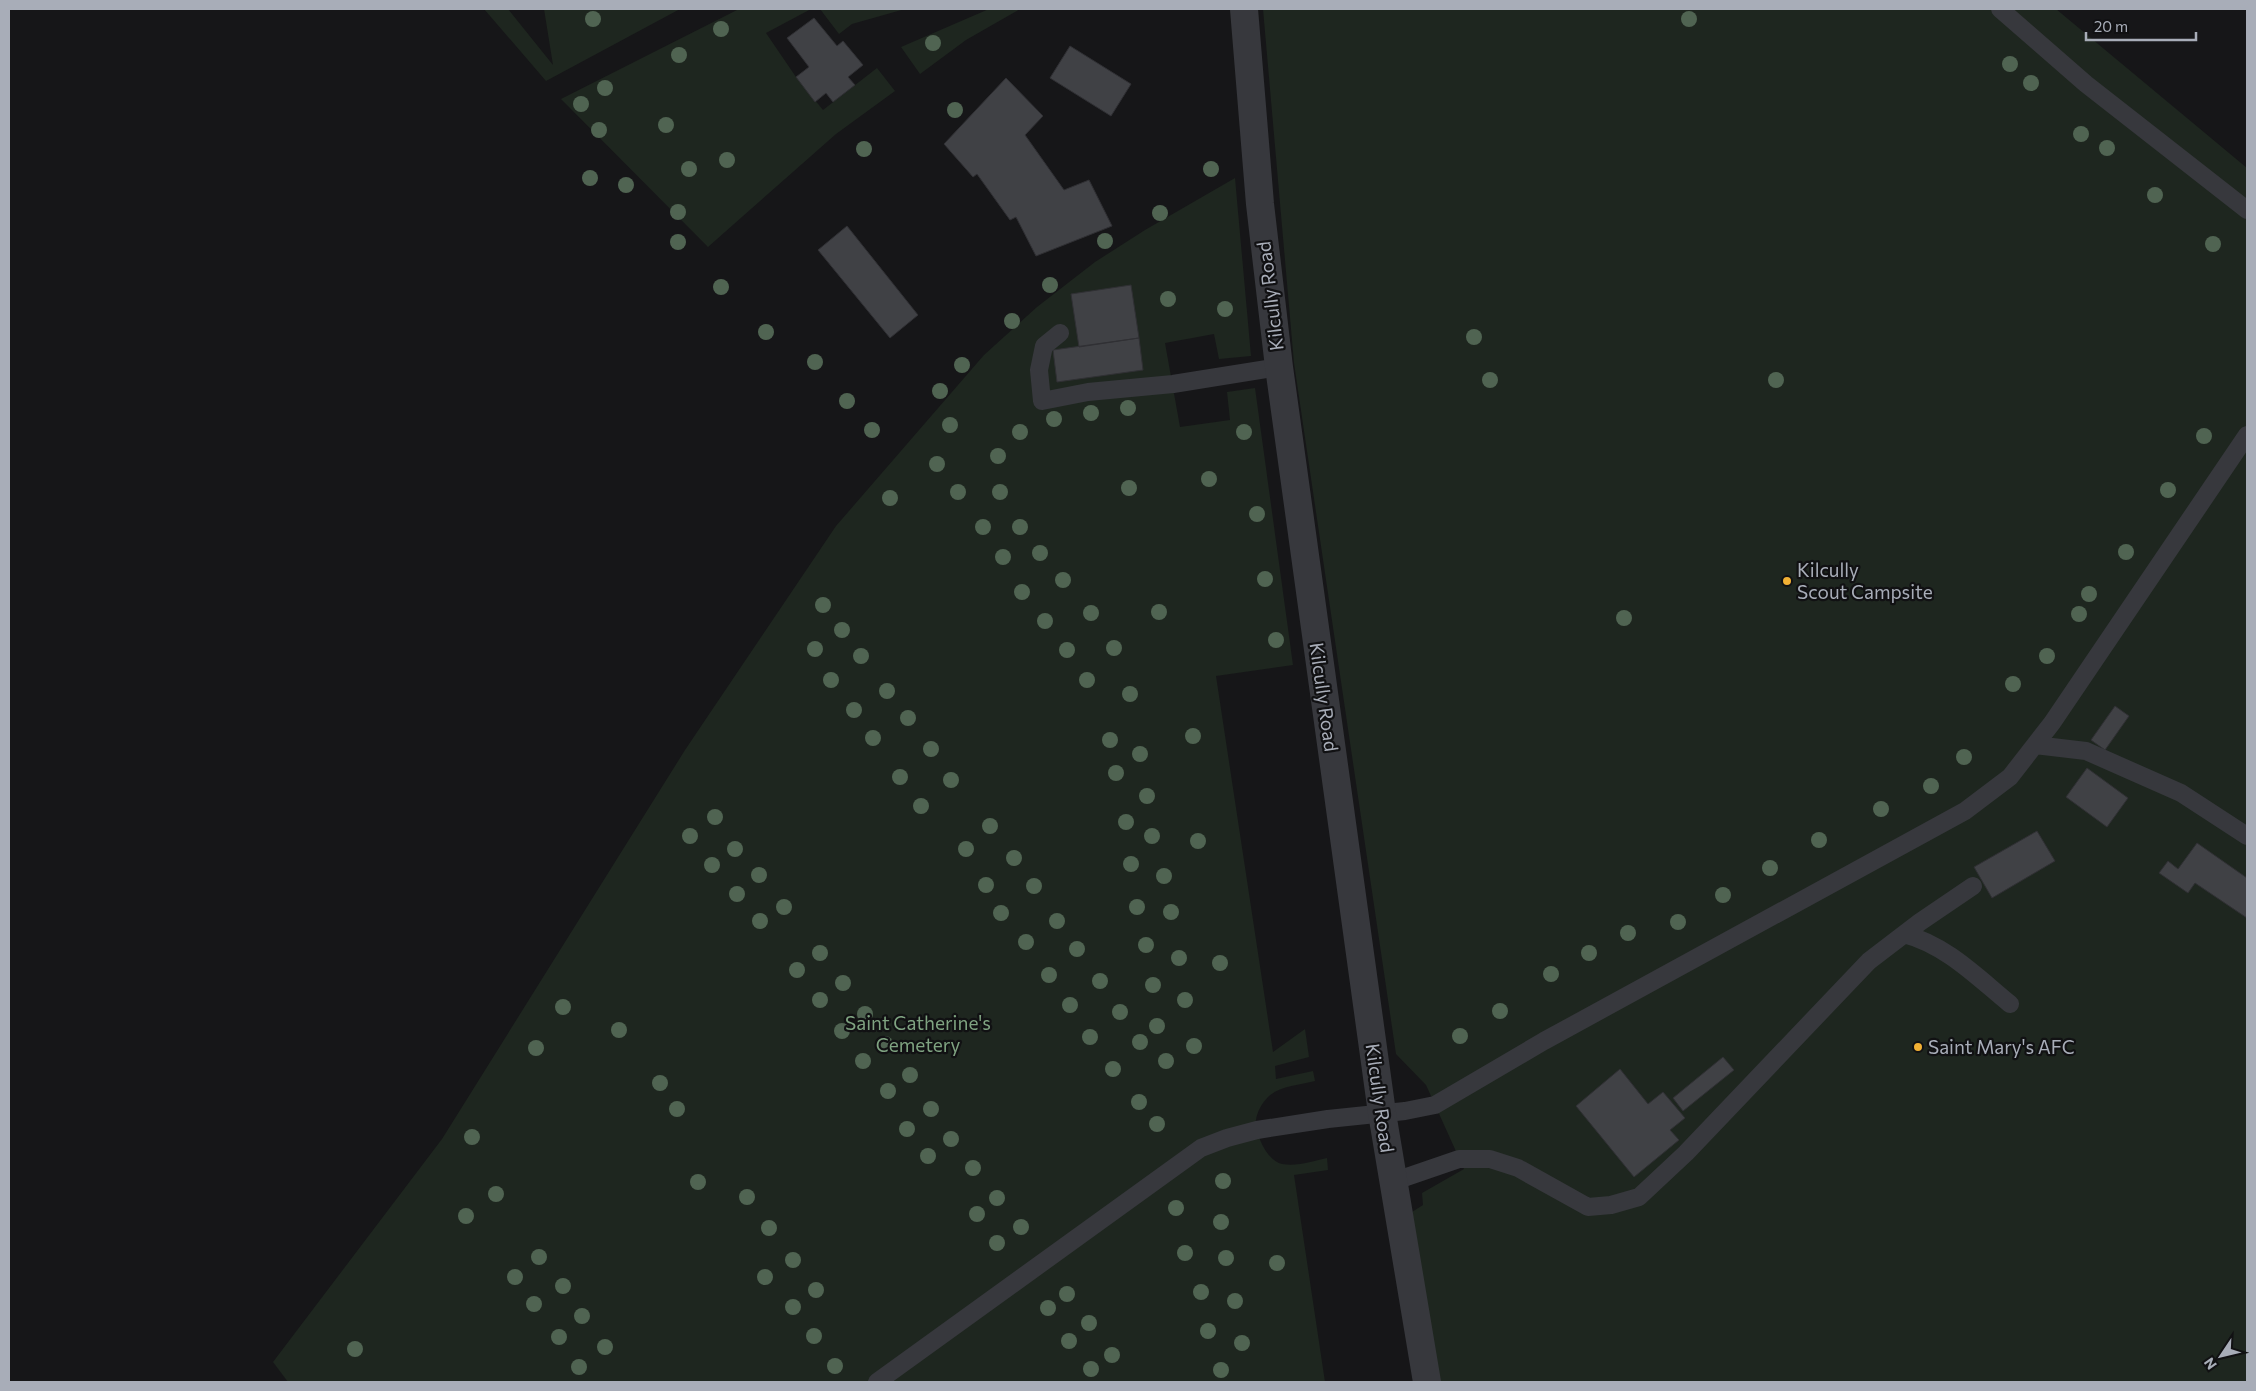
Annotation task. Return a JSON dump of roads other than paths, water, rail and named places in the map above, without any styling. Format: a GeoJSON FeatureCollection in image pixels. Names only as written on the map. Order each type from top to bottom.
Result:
{"type":"FeatureCollection","features":[{"type":"Feature","properties":{"kind":"street","name":"Kilcully Road"},"geometry":{"type":"LineString","coordinates":[[1244,9],[1260,204],[1279,367],[1392,1182],[1427,1382]]}},
{"type":"Feature","properties":{"kind":"lane"},"geometry":{"type":"LineString","coordinates":[[2000,9],[2086,84],[2247,210]]}},
{"type":"Feature","properties":{"kind":"lane"},"geometry":{"type":"LineString","coordinates":[[1060,333],[1044,346],[1039,370],[1042,401],[1088,392],[1174,384],[1279,367]]}},
{"type":"Feature","properties":{"kind":"lane"},"geometry":{"type":"LineString","coordinates":[[877,1382],[1201,1148],[1227,1138],[1257,1130],[1435,1104],[1544,1041],[1965,811],[2010,777],[2036,745],[2247,435]]}},
{"type":"Feature","properties":{"kind":"lane"},"geometry":{"type":"LineString","coordinates":[[2036,745],[2086,751],[2181,793],[2247,836]]}},
{"type":"Feature","properties":{"kind":"lane"},"geometry":{"type":"LineString","coordinates":[[1392,1182],[1459,1159],[1490,1159],[1518,1168],[1588,1207],[1611,1206],[1639,1197],[1686,1153],[1869,961],[1973,886]]}},
{"type":"Feature","properties":{"kind":"lane"},"geometry":{"type":"LineString","coordinates":[[1904,934],[1923,939],[1947,953],[2010,1004]]}},
{"type":"Feature","properties":{"kind":"place","name":"Kilcully Scout Campsite"},"geometry":{"type":"Point","coordinates":[1787,581]}},
{"type":"Feature","properties":{"kind":"place","name":"Saint Mary's AFC"},"geometry":{"type":"Point","coordinates":[1918,1047]}},
{"type":"Feature","properties":{"kind":"park label","name":"Saint Catherine's Cemetery"},"geometry":{"type":"Point","coordinates":[918,1034]}}]}
